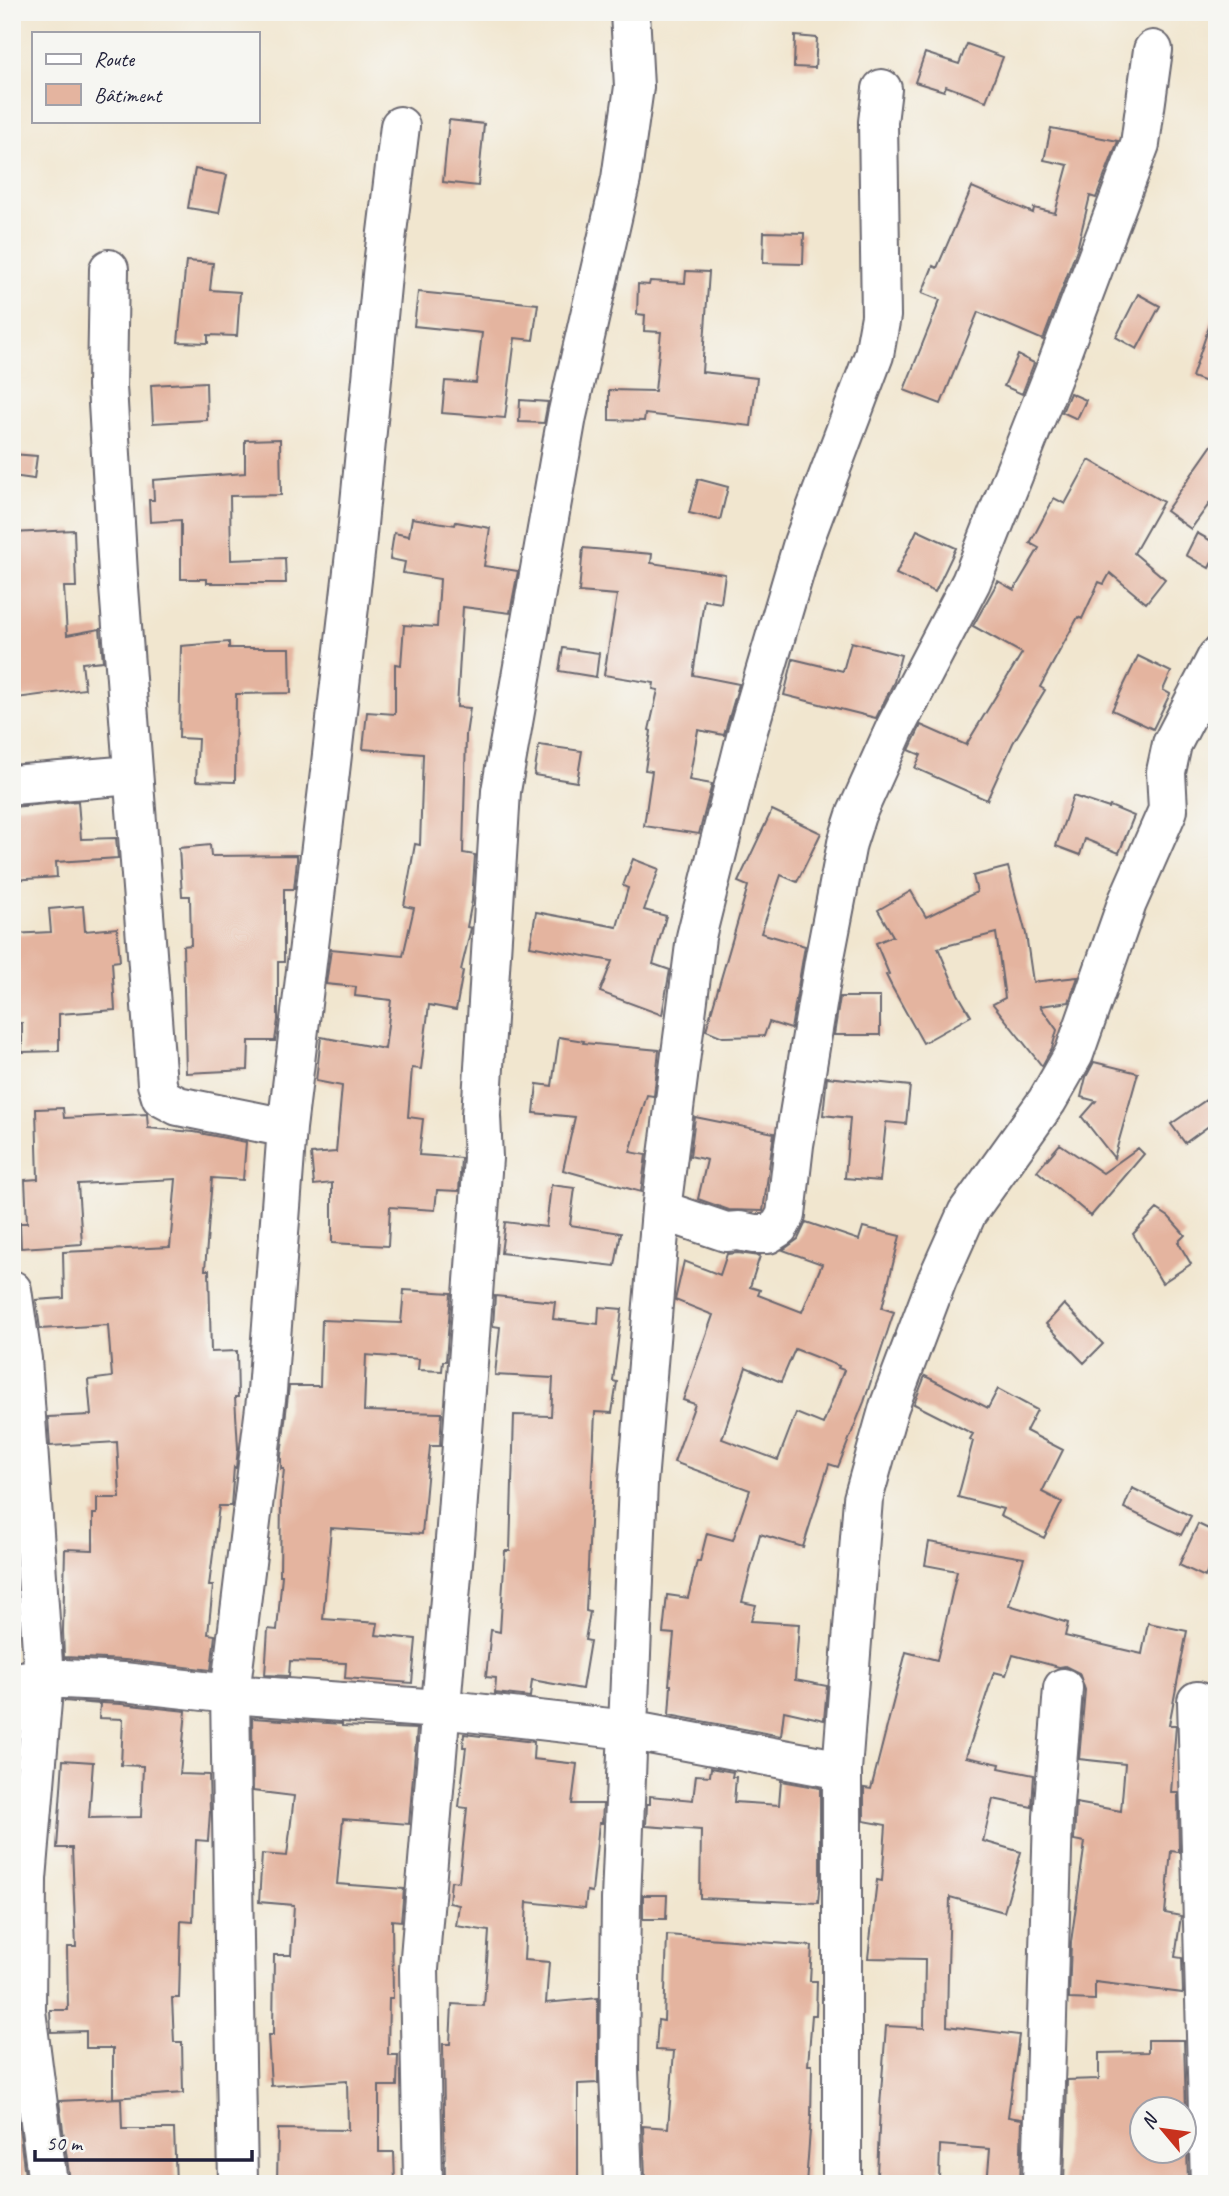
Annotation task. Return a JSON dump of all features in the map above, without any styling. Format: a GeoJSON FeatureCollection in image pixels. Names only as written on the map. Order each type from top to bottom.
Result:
{"type":"FeatureCollection","features":[{"type":"Feature","properties":{"kind":"street"},"geometry":{"type":"LineString","coordinates":[[423,2184],[419,1969],[482,1172],[481,1116],[501,791],[567,416],[621,179],[634,87],[630,12]]}},
{"type":"Feature","properties":{"kind":"street"},"geometry":{"type":"LineString","coordinates":[[661,1210],[726,1233],[739,1231],[768,1234],[779,1227],[786,1215],[798,1119],[847,842],[856,815],[896,726],[971,582],[1055,370],[1140,144],[1153,50]]}},
{"type":"Feature","properties":{"kind":"street"},"geometry":{"type":"LineString","coordinates":[[623,2184],[619,2069],[620,1926],[638,1482],[661,1210],[696,937],[746,737],[803,543],[874,355],[881,316],[878,122],[882,89]]}},
{"type":"Feature","properties":{"kind":"street"},"geometry":{"type":"LineString","coordinates":[[238,2184],[230,1694],[268,1391],[288,1128],[356,545],[383,265],[400,126]]}},
{"type":"Feature","properties":{"kind":"street"},"geometry":{"type":"LineString","coordinates":[[109,269],[107,386],[132,775],[157,1084],[161,1097],[178,1106],[288,1128]]}},
{"type":"Feature","properties":{"kind":"street"},"geometry":{"type":"LineString","coordinates":[[842,2184],[842,1770],[863,1499],[889,1407],[937,1280],[967,1213],[1047,1101],[1074,1054],[1128,903],[1168,810],[1166,772],[1172,744],[1217,657]]}},
{"type":"Feature","properties":{"kind":"street"},"geometry":{"type":"LineString","coordinates":[[12,785],[132,775]]}},
{"type":"Feature","properties":{"kind":"street"},"geometry":{"type":"LineString","coordinates":[[12,1290],[22,1359],[28,1680],[26,2011],[48,2184]]}},
{"type":"Feature","properties":{"kind":"street"},"geometry":{"type":"LineString","coordinates":[[28,1680],[123,1682],[230,1694],[440,1709],[628,1730],[842,1770]]}},
{"type":"Feature","properties":{"kind":"street"},"geometry":{"type":"LineString","coordinates":[[1042,2184],[1054,1817],[1063,1688]]}},
{"type":"Feature","properties":{"kind":"street"},"geometry":{"type":"LineString","coordinates":[[1197,1701],[1210,2184]]}},
{"type":"Feature","properties":{"kind":"building"},"geometry":{"type":"Polygon","coordinates":[[[795,36],[817,38],[815,68],[794,67],[795,36]]]}},
{"type":"Feature","properties":{"kind":"building"},"geometry":{"type":"Polygon","coordinates":[[[967,44],[1003,57],[986,101],[946,86],[944,91],[915,82],[925,53],[959,64],[967,44]]]}},
{"type":"Feature","properties":{"kind":"building"},"geometry":{"type":"Polygon","coordinates":[[[449,120],[484,124],[478,186],[443,182],[449,120]]]}},
{"type":"Feature","properties":{"kind":"building"},"geometry":{"type":"Polygon","coordinates":[[[1051,128],[1118,141],[1096,198],[1090,196],[1077,249],[1043,340],[978,312],[941,404],[904,390],[940,300],[922,293],[933,266],[937,268],[972,187],[1033,213],[1034,208],[1055,213],[1068,165],[1044,160],[1051,128]]]}},
{"type":"Feature","properties":{"kind":"building"},"geometry":{"type":"Polygon","coordinates":[[[195,169],[227,175],[219,213],[188,208],[195,169]]]}},
{"type":"Feature","properties":{"kind":"building"},"geometry":{"type":"Polygon","coordinates":[[[764,232],[804,233],[803,264],[763,263],[764,232]]]}},
{"type":"Feature","properties":{"kind":"building"},"geometry":{"type":"Polygon","coordinates":[[[186,261],[213,263],[210,290],[240,292],[237,336],[208,335],[208,343],[178,342],[186,261]]]}},
{"type":"Feature","properties":{"kind":"building"},"geometry":{"type":"Polygon","coordinates":[[[686,271],[709,272],[702,372],[757,378],[751,426],[645,414],[644,421],[609,420],[609,390],[655,391],[661,332],[644,331],[645,315],[637,314],[638,284],[649,285],[650,281],[685,283],[686,271]]]}},
{"type":"Feature","properties":{"kind":"building"},"geometry":{"type":"Polygon","coordinates":[[[418,292],[538,304],[533,340],[515,338],[505,418],[442,413],[445,381],[476,383],[482,333],[414,326],[418,292]]]}},
{"type":"Feature","properties":{"kind":"building"},"geometry":{"type":"Polygon","coordinates":[[[1138,294],[1160,306],[1137,349],[1116,337],[1138,294]]]}},
{"type":"Feature","properties":{"kind":"building"},"geometry":{"type":"Polygon","coordinates":[[[1213,315],[1217,316],[1217,386],[1192,377],[1213,315]]]}},
{"type":"Feature","properties":{"kind":"building"},"geometry":{"type":"Polygon","coordinates":[[[1018,355],[1034,363],[1022,394],[1004,386],[1018,355]]]}},
{"type":"Feature","properties":{"kind":"building"},"geometry":{"type":"Polygon","coordinates":[[[206,382],[207,420],[153,423],[151,385],[206,382]]]}},
{"type":"Feature","properties":{"kind":"building"},"geometry":{"type":"Polygon","coordinates":[[[1070,393],[1086,400],[1077,419],[1062,412],[1070,393]]]}},
{"type":"Feature","properties":{"kind":"building"},"geometry":{"type":"Polygon","coordinates":[[[520,400],[548,402],[544,423],[519,422],[520,400]]]}},
{"type":"Feature","properties":{"kind":"building"},"geometry":{"type":"Polygon","coordinates":[[[1217,438],[1217,493],[1191,529],[1166,511],[1217,438]]]}},
{"type":"Feature","properties":{"kind":"building"},"geometry":{"type":"Polygon","coordinates":[[[280,439],[281,495],[230,496],[231,560],[285,558],[286,583],[207,583],[207,579],[181,579],[181,520],[150,522],[149,500],[154,500],[153,480],[245,473],[245,440],[280,439]]]}},
{"type":"Feature","properties":{"kind":"building"},"geometry":{"type":"Polygon","coordinates":[[[12,454],[37,456],[34,479],[12,476],[12,454]]]}},
{"type":"Feature","properties":{"kind":"building"},"geometry":{"type":"Polygon","coordinates":[[[1089,460],[1163,502],[1134,553],[1165,579],[1146,603],[1110,573],[1104,584],[1099,582],[1082,619],[1078,617],[1040,687],[1045,690],[1013,743],[987,800],[915,768],[921,755],[909,750],[921,725],[966,745],[1022,653],[973,626],[998,581],[1014,590],[1039,548],[1030,543],[1054,498],[1065,504],[1089,460]]]}},
{"type":"Feature","properties":{"kind":"building"},"geometry":{"type":"Polygon","coordinates":[[[698,479],[728,487],[720,520],[689,513],[698,479]]]}},
{"type":"Feature","properties":{"kind":"building"},"geometry":{"type":"Polygon","coordinates":[[[412,518],[490,528],[484,566],[518,571],[510,613],[463,607],[457,707],[470,708],[466,735],[463,853],[475,855],[467,927],[471,928],[461,970],[463,971],[456,1010],[429,1005],[421,1069],[412,1068],[408,1117],[423,1119],[419,1155],[461,1158],[459,1191],[437,1190],[435,1210],[390,1207],[388,1246],[332,1243],[332,1183],[314,1185],[311,1154],[336,1152],[342,1086],[316,1081],[321,1037],[385,1049],[391,1000],[355,996],[356,987],[326,984],[331,949],[403,956],[414,908],[404,906],[415,844],[420,845],[423,754],[363,749],[367,712],[395,714],[395,664],[401,665],[404,625],[437,627],[440,579],[403,573],[405,562],[390,559],[394,533],[409,536],[412,518]]]}},
{"type":"Feature","properties":{"kind":"building"},"geometry":{"type":"Polygon","coordinates":[[[74,530],[76,587],[64,587],[67,635],[100,629],[103,661],[82,663],[85,689],[17,698],[12,635],[12,533],[74,530]]]}},
{"type":"Feature","properties":{"kind":"building"},"geometry":{"type":"Polygon","coordinates":[[[917,530],[956,548],[935,592],[896,574],[917,530]]]}},
{"type":"Feature","properties":{"kind":"building"},"geometry":{"type":"Polygon","coordinates":[[[1197,533],[1217,544],[1217,552],[1209,568],[1186,555],[1197,533]]]}},
{"type":"Feature","properties":{"kind":"building"},"geometry":{"type":"Polygon","coordinates":[[[583,548],[652,554],[651,563],[725,574],[721,603],[704,600],[693,675],[739,684],[724,735],[698,730],[689,780],[712,784],[699,834],[644,826],[652,771],[645,770],[649,730],[658,690],[653,689],[654,683],[604,675],[617,595],[579,592],[583,548]]]}},
{"type":"Feature","properties":{"kind":"building"},"geometry":{"type":"Polygon","coordinates":[[[229,642],[229,648],[290,648],[291,693],[236,694],[235,782],[196,781],[198,739],[179,738],[181,646],[229,642]]]}},
{"type":"Feature","properties":{"kind":"building"},"geometry":{"type":"Polygon","coordinates":[[[851,642],[901,655],[894,682],[876,718],[784,695],[793,659],[843,671],[851,642]]]}},
{"type":"Feature","properties":{"kind":"building"},"geometry":{"type":"Polygon","coordinates":[[[563,648],[599,653],[596,677],[559,671],[563,648]]]}},
{"type":"Feature","properties":{"kind":"building"},"geometry":{"type":"Polygon","coordinates":[[[1138,656],[1171,672],[1163,690],[1170,694],[1153,729],[1112,710],[1138,656]]]}},
{"type":"Feature","properties":{"kind":"building"},"geometry":{"type":"Polygon","coordinates":[[[539,745],[582,751],[577,782],[534,775],[539,745]]]}},
{"type":"Feature","properties":{"kind":"building"},"geometry":{"type":"Polygon","coordinates":[[[1073,796],[1134,816],[1119,853],[1085,839],[1080,855],[1056,846],[1073,796]]]}},
{"type":"Feature","properties":{"kind":"building"},"geometry":{"type":"Polygon","coordinates":[[[78,801],[81,839],[116,838],[118,858],[56,862],[57,877],[12,880],[12,807],[78,801]]]}},
{"type":"Feature","properties":{"kind":"building"},"geometry":{"type":"Polygon","coordinates":[[[772,810],[821,833],[797,882],[781,875],[761,933],[805,946],[791,1029],[769,1022],[764,1036],[723,1037],[706,1030],[748,886],[738,882],[772,810]]]}},
{"type":"Feature","properties":{"kind":"building"},"geometry":{"type":"Polygon","coordinates":[[[210,845],[211,856],[297,855],[294,889],[284,889],[284,962],[278,962],[278,1020],[275,1041],[249,1041],[248,1070],[186,1073],[183,946],[191,945],[190,896],[182,896],[179,848],[210,845]]]}},
{"type":"Feature","properties":{"kind":"building"},"geometry":{"type":"Polygon","coordinates":[[[633,859],[659,869],[644,910],[666,916],[653,964],[670,970],[662,1015],[600,992],[612,961],[530,946],[536,912],[617,927],[628,888],[623,886],[633,859]]]}},
{"type":"Feature","properties":{"kind":"building"},"geometry":{"type":"Polygon","coordinates":[[[1008,867],[1026,934],[1033,982],[1078,977],[1069,1002],[1040,1006],[1057,1030],[1052,1048],[1042,1066],[993,1004],[1005,998],[996,933],[938,948],[971,1016],[923,1043],[886,975],[889,974],[876,943],[893,936],[878,910],[911,891],[926,917],[977,892],[973,876],[1008,867]]]}},
{"type":"Feature","properties":{"kind":"building"},"geometry":{"type":"Polygon","coordinates":[[[83,906],[85,931],[117,928],[120,961],[112,962],[115,1010],[59,1014],[59,1051],[22,1052],[22,1023],[12,1023],[12,934],[51,932],[49,909],[83,906]]]}},
{"type":"Feature","properties":{"kind":"building"},"geometry":{"type":"Polygon","coordinates":[[[840,997],[880,997],[880,1035],[834,1035],[840,997]]]}},
{"type":"Feature","properties":{"kind":"building"},"geometry":{"type":"Polygon","coordinates":[[[559,1037],[584,1041],[583,1043],[659,1050],[654,1096],[647,1095],[630,1152],[646,1155],[641,1192],[563,1170],[575,1117],[534,1113],[537,1084],[552,1086],[559,1037]]]}},
{"type":"Feature","properties":{"kind":"building"},"geometry":{"type":"Polygon","coordinates":[[[1094,1062],[1138,1073],[1114,1158],[1082,1117],[1096,1101],[1081,1097],[1086,1077],[1094,1062]]]}},
{"type":"Feature","properties":{"kind":"building"},"geometry":{"type":"Polygon","coordinates":[[[827,1077],[910,1086],[906,1124],[886,1122],[880,1181],[845,1178],[850,1118],[823,1115],[827,1077]]]}},
{"type":"Feature","properties":{"kind":"building"},"geometry":{"type":"Polygon","coordinates":[[[1206,1100],[1217,1120],[1185,1143],[1171,1124],[1206,1100]]]}},
{"type":"Feature","properties":{"kind":"building"},"geometry":{"type":"Polygon","coordinates":[[[63,1108],[64,1118],[147,1114],[148,1128],[194,1132],[246,1142],[243,1180],[212,1178],[205,1270],[209,1270],[211,1352],[237,1351],[238,1397],[235,1397],[238,1448],[231,1506],[219,1506],[209,1586],[213,1586],[208,1634],[215,1635],[211,1670],[125,1660],[64,1657],[65,1549],[93,1550],[93,1514],[97,1514],[97,1498],[120,1498],[117,1442],[50,1446],[48,1417],[91,1415],[88,1380],[112,1377],[108,1325],[40,1329],[36,1300],[64,1298],[63,1252],[170,1247],[176,1179],[78,1184],[82,1244],[21,1248],[20,1223],[27,1223],[25,1180],[38,1179],[36,1109],[63,1108]]]}},
{"type":"Feature","properties":{"kind":"building"},"geometry":{"type":"Polygon","coordinates":[[[695,1117],[774,1133],[763,1211],[729,1210],[698,1199],[707,1160],[690,1156],[695,1117]]]}},
{"type":"Feature","properties":{"kind":"building"},"geometry":{"type":"Polygon","coordinates":[[[1060,1144],[1103,1173],[1138,1148],[1144,1154],[1091,1216],[1037,1171],[1060,1144]]]}},
{"type":"Feature","properties":{"kind":"building"},"geometry":{"type":"Polygon","coordinates":[[[551,1185],[575,1188],[570,1225],[621,1233],[615,1266],[501,1253],[505,1222],[546,1227],[551,1185]]]}},
{"type":"Feature","properties":{"kind":"building"},"geometry":{"type":"Polygon","coordinates":[[[1157,1209],[1169,1217],[1185,1235],[1178,1242],[1191,1264],[1162,1283],[1133,1234],[1157,1209]]]}},
{"type":"Feature","properties":{"kind":"building"},"geometry":{"type":"Polygon","coordinates":[[[806,1222],[859,1240],[863,1227],[900,1236],[882,1308],[894,1312],[864,1402],[838,1467],[829,1464],[803,1547],[760,1534],[742,1602],[756,1605],[751,1621],[799,1624],[795,1680],[827,1686],[824,1720],[784,1711],[781,1736],[669,1715],[674,1634],[663,1633],[667,1595],[688,1598],[707,1533],[733,1540],[750,1490],[674,1462],[695,1404],[683,1400],[713,1315],[675,1300],[684,1261],[720,1275],[727,1254],[760,1256],[750,1287],[760,1290],[758,1295],[802,1312],[822,1264],[783,1250],[798,1239],[806,1222]],[[795,1349],[781,1382],[746,1367],[722,1439],[778,1460],[796,1413],[823,1424],[844,1370],[838,1368],[839,1366],[795,1349]]]}},
{"type":"Feature","properties":{"kind":"building"},"geometry":{"type":"Polygon","coordinates":[[[404,1290],[451,1293],[446,1361],[443,1361],[442,1371],[418,1370],[419,1359],[366,1355],[364,1411],[442,1413],[440,1446],[430,1446],[422,1534],[331,1528],[323,1619],[378,1623],[376,1635],[416,1639],[412,1683],[345,1678],[346,1663],[290,1661],[289,1676],[265,1675],[268,1629],[277,1630],[282,1575],[281,1499],[284,1469],[281,1469],[281,1456],[289,1386],[320,1386],[322,1320],[401,1323],[404,1290]]]}},
{"type":"Feature","properties":{"kind":"building"},"geometry":{"type":"Polygon","coordinates":[[[495,1296],[555,1302],[553,1319],[598,1324],[599,1307],[622,1309],[612,1413],[595,1412],[586,1611],[590,1612],[585,1640],[590,1641],[582,1689],[532,1680],[530,1697],[495,1693],[496,1678],[486,1677],[491,1630],[500,1632],[505,1551],[510,1551],[514,1415],[551,1416],[553,1378],[495,1375],[500,1327],[493,1326],[495,1296]]]}},
{"type":"Feature","properties":{"kind":"building"},"geometry":{"type":"Polygon","coordinates":[[[1064,1304],[1103,1344],[1084,1363],[1046,1324],[1064,1304]]]}},
{"type":"Feature","properties":{"kind":"building"},"geometry":{"type":"Polygon","coordinates":[[[925,1376],[988,1408],[998,1389],[1037,1410],[1026,1431],[1063,1450],[1042,1492],[1062,1502],[1044,1538],[1000,1516],[1003,1509],[958,1497],[973,1434],[914,1404],[925,1376]]]}},
{"type":"Feature","properties":{"kind":"building"},"geometry":{"type":"Polygon","coordinates":[[[1132,1488],[1191,1516],[1181,1535],[1124,1508],[1132,1488]]]}},
{"type":"Feature","properties":{"kind":"building"},"geometry":{"type":"Polygon","coordinates":[[[1198,1524],[1217,1533],[1217,1551],[1205,1577],[1179,1565],[1198,1524]]]}},
{"type":"Feature","properties":{"kind":"building"},"geometry":{"type":"Polygon","coordinates":[[[929,1542],[1024,1558],[1009,1605],[1068,1623],[1065,1636],[1142,1654],[1148,1623],[1187,1631],[1169,1725],[1176,1725],[1171,1793],[1178,1793],[1179,1852],[1171,1851],[1165,1913],[1181,1916],[1175,1957],[1182,1958],[1183,1993],[1095,1982],[1095,2000],[1069,1999],[1071,1942],[1085,1842],[1074,1840],[1076,1803],[1121,1811],[1125,1764],[1079,1759],[1085,1690],[1079,1673],[1065,1666],[1059,1667],[1013,1655],[1006,1675],[994,1672],[966,1757],[1000,1764],[999,1768],[1034,1775],[1032,1807],[993,1799],[983,1841],[1021,1852],[1004,1912],[950,1897],[947,2026],[1019,2035],[1008,2117],[1022,2119],[1020,2184],[987,2184],[990,2149],[940,2145],[939,2180],[926,2180],[926,2184],[889,2184],[889,2175],[877,2175],[886,2026],[924,2028],[925,1959],[868,1958],[877,1880],[882,1881],[886,1825],[864,1821],[864,1788],[871,1789],[906,1652],[937,1660],[957,1571],[925,1565],[929,1542]]]}},
{"type":"Feature","properties":{"kind":"building"},"geometry":{"type":"Polygon","coordinates":[[[64,1701],[186,1711],[180,1774],[209,1775],[208,1841],[196,1840],[193,1922],[181,1921],[179,1998],[172,1998],[174,2042],[182,2042],[183,2093],[113,2098],[113,2048],[86,2048],[86,2031],[51,2032],[50,2010],[68,2010],[67,1947],[76,1947],[72,1848],[57,1848],[63,1760],[93,1762],[89,1818],[141,1817],[143,1766],[121,1765],[123,1719],[99,1718],[100,1704],[64,1701]]]}},
{"type":"Feature","properties":{"kind":"building"},"geometry":{"type":"Polygon","coordinates":[[[252,1718],[417,1729],[409,1824],[343,1819],[337,1884],[404,1889],[401,1921],[392,1920],[393,1998],[389,1998],[388,2055],[398,2055],[397,2086],[379,2086],[379,2152],[394,2152],[395,2184],[277,2184],[278,2129],[348,2130],[347,2081],[271,2086],[268,2035],[273,2035],[274,1955],[291,1955],[294,1905],[259,1902],[262,1854],[287,1856],[294,1796],[253,1791],[252,1718]]]}},
{"type":"Feature","properties":{"kind":"building"},"geometry":{"type":"Polygon","coordinates":[[[464,1734],[534,1742],[533,1759],[577,1764],[572,1804],[603,1804],[592,1892],[587,1891],[585,1908],[527,1902],[524,1960],[549,1962],[546,2003],[598,1998],[598,2083],[578,2084],[578,2184],[445,2184],[443,2044],[450,2044],[452,2004],[484,2006],[489,1931],[456,1926],[459,1905],[449,1903],[451,1881],[459,1882],[467,1808],[459,1807],[466,1747],[463,1747],[464,1734]]]}},
{"type":"Feature","properties":{"kind":"building"},"geometry":{"type":"Polygon","coordinates":[[[711,1768],[733,1772],[732,1777],[736,1777],[734,1802],[779,1805],[781,1781],[820,1788],[818,1903],[700,1898],[701,1830],[646,1826],[647,1804],[650,1804],[650,1796],[693,1800],[696,1775],[710,1776],[711,1768]]]}},
{"type":"Feature","properties":{"kind":"building"},"geometry":{"type":"Polygon","coordinates":[[[643,1895],[667,1895],[666,1919],[643,1919],[643,1895]]]}},
{"type":"Feature","properties":{"kind":"building"},"geometry":{"type":"Polygon","coordinates":[[[667,1935],[812,1946],[810,1981],[817,1981],[816,2015],[812,2015],[808,2065],[812,2065],[806,2184],[711,2183],[645,2177],[643,2126],[668,2128],[674,2051],[656,2050],[658,2020],[664,2021],[667,1935]]]}},
{"type":"Feature","properties":{"kind":"building"},"geometry":{"type":"Polygon","coordinates":[[[1148,2040],[1184,2040],[1186,2094],[1128,2094],[1128,2164],[1187,2164],[1188,2184],[1064,2184],[1067,2080],[1099,2079],[1099,2053],[1148,2052],[1148,2040]]]}},
{"type":"Feature","properties":{"kind":"building"},"geometry":{"type":"Polygon","coordinates":[[[121,2098],[122,2129],[174,2129],[176,2184],[94,2184],[94,2179],[70,2181],[59,2101],[121,2098]]]}},
{"type":"Feature","properties":{"kind":"building"},"geometry":{"type":"Polygon","coordinates":[[[12,2103],[16,2103],[26,2184],[12,2184],[12,2103]]]}}]}
